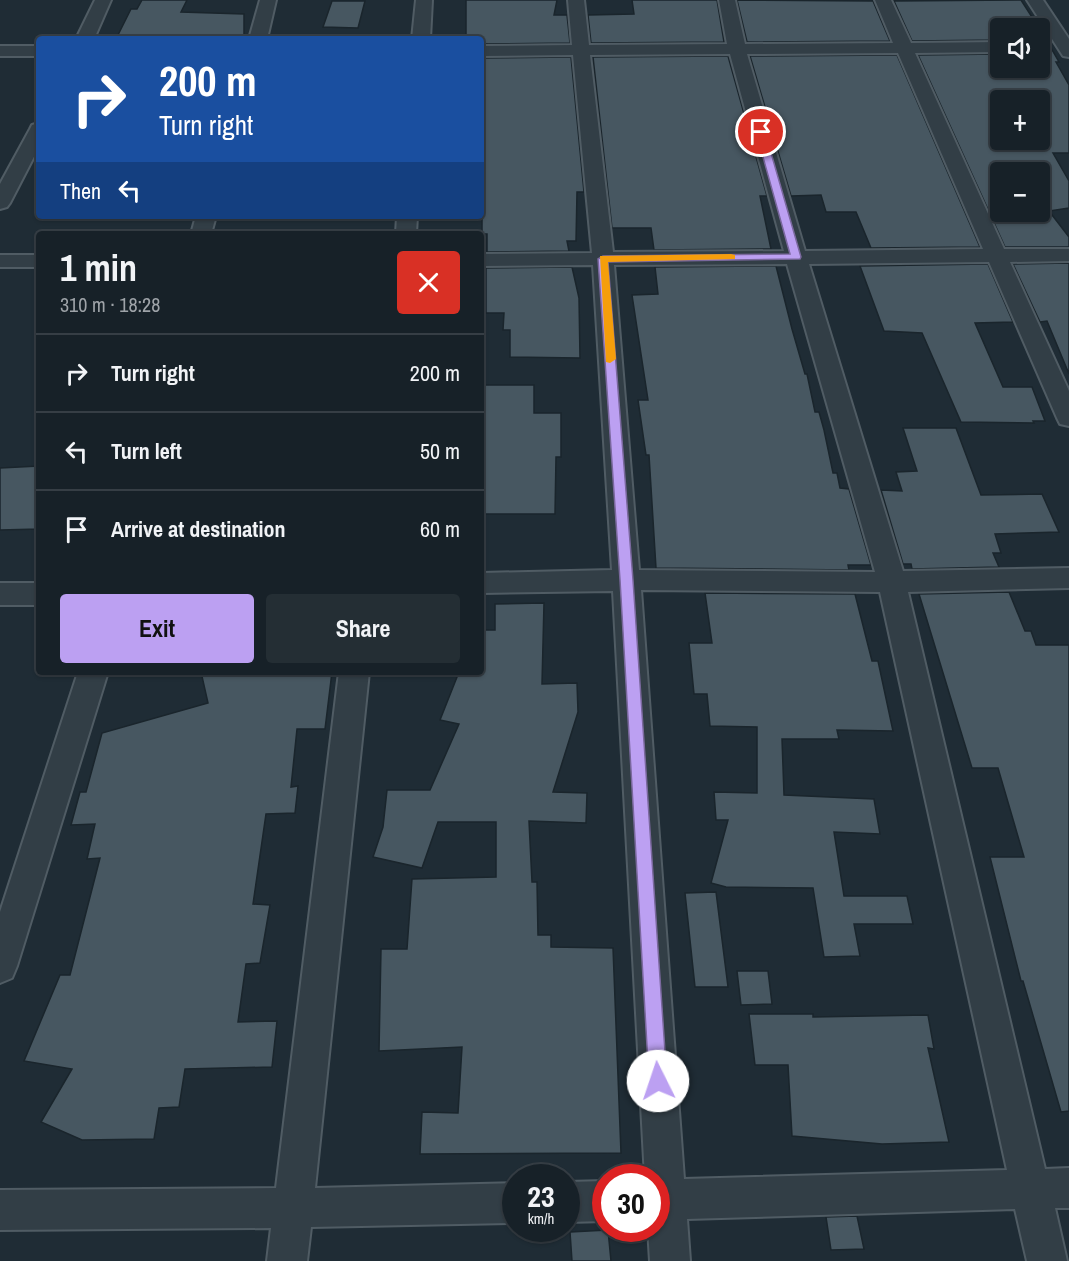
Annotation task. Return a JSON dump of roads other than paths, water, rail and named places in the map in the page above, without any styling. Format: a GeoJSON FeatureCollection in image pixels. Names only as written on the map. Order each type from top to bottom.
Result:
{"type":"FeatureCollection","features":[{"type":"Feature","properties":{"kind":"street"},"geometry":{"type":"LineString","coordinates":[[86,36],[103,0]]}},
{"type":"Feature","properties":{"kind":"street"},"geometry":{"type":"LineString","coordinates":[[259,36],[268,0]]}},
{"type":"Feature","properties":{"kind":"street"},"geometry":{"type":"LineString","coordinates":[[421,36],[424,0]]}},
{"type":"Feature","properties":{"kind":"street"},"geometry":{"type":"LineString","coordinates":[[576,0],[603,259],[626,580],[659,1164]]}},
{"type":"Feature","properties":{"kind":"street"},"geometry":{"type":"LineString","coordinates":[[727,0],[737,49],[892,582],[1047,1261]]}},
{"type":"Feature","properties":{"kind":"street"},"geometry":{"type":"LineString","coordinates":[[883,0],[1069,418]]}},
{"type":"Feature","properties":{"kind":"street"},"geometry":{"type":"LineString","coordinates":[[1035,0],[1063,48]]}},
{"type":"Feature","properties":{"kind":"street"},"geometry":{"type":"LineString","coordinates":[[484,51],[990,46]]}},
{"type":"Feature","properties":{"kind":"street"},"geometry":{"type":"LineString","coordinates":[[0,51],[36,51]]}},
{"type":"Feature","properties":{"kind":"street"},"geometry":{"type":"LineString","coordinates":[[0,203],[36,135]]}},
{"type":"Feature","properties":{"kind":"street"},"geometry":{"type":"LineString","coordinates":[[484,260],[1069,255]]}},
{"type":"Feature","properties":{"kind":"street"},"geometry":{"type":"LineString","coordinates":[[0,261],[36,261]]}},
{"type":"Feature","properties":{"kind":"street"},"geometry":{"type":"LineString","coordinates":[[484,583],[626,580],[892,582],[1069,578]]}},
{"type":"Feature","properties":{"kind":"street"},"geometry":{"type":"LineString","coordinates":[[0,594],[36,594]]}},
{"type":"Feature","properties":{"kind":"street"},"geometry":{"type":"LineString","coordinates":[[0,966],[92,675]]}},
{"type":"Feature","properties":{"kind":"street"},"geometry":{"type":"LineString","coordinates":[[287,1261],[354,675]]}},
{"type":"Feature","properties":{"kind":"street"},"geometry":{"type":"LineString","coordinates":[[670,1200],[1069,1188]]}},
{"type":"Feature","properties":{"kind":"street"},"geometry":{"type":"LineString","coordinates":[[0,1210],[292,1208],[502,1203]]}},
{"type":"Feature","properties":{"kind":"street"},"geometry":{"type":"LineString","coordinates":[[667,1242],[670,1261]]}}]}
